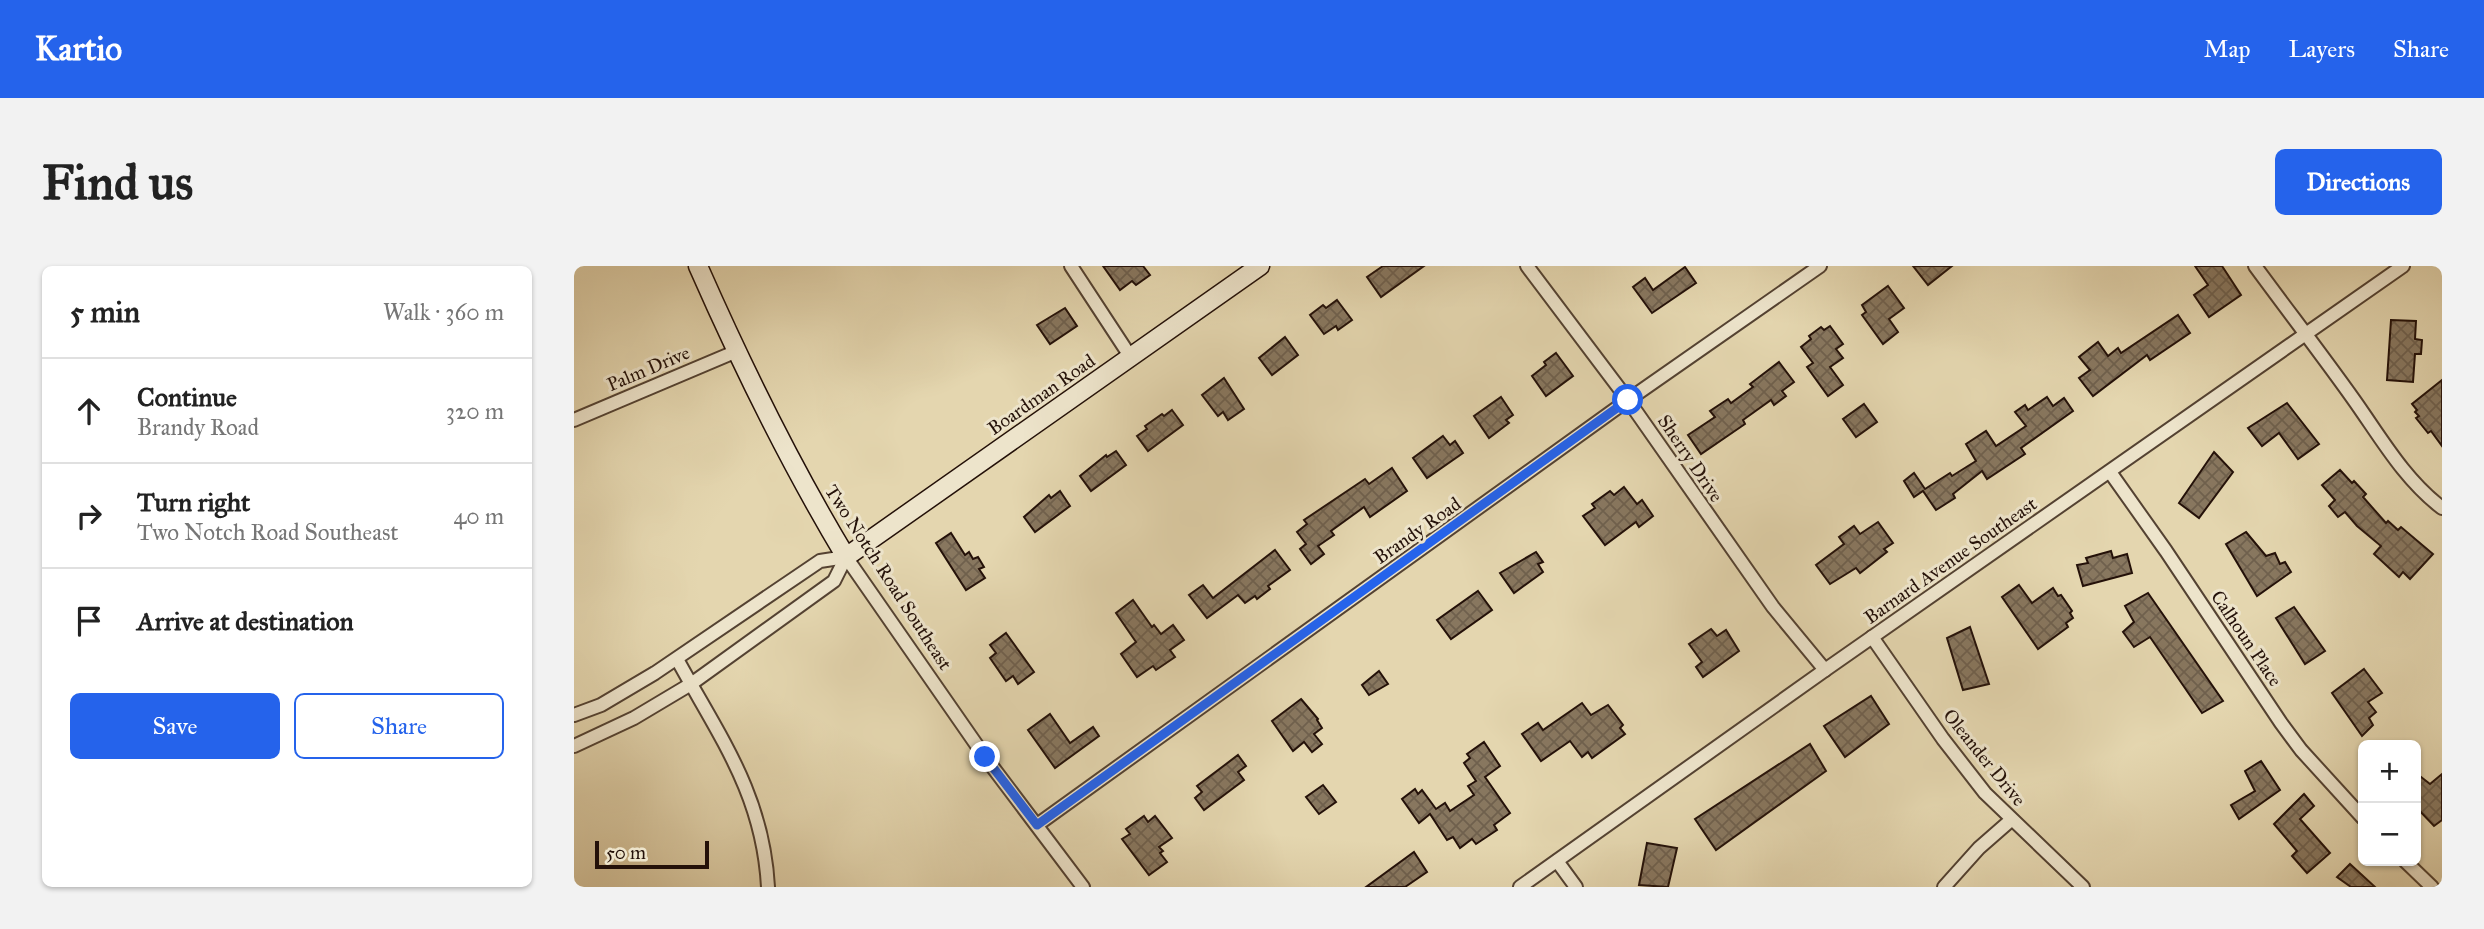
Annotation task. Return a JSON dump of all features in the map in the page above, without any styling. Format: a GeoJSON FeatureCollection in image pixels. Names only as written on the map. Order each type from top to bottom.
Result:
{"type":"FeatureCollection","features":[{"type":"Feature","properties":{"kind":"street","name":"Two Notch Road Southeast"},"geometry":{"type":"LineString","coordinates":[[698,266],[795,468],[846,557],[985,757],[1083,887]]}},
{"type":"Feature","properties":{"kind":"street"},"geometry":{"type":"LineString","coordinates":[[1071,266],[1130,356]]}},
{"type":"Feature","properties":{"kind":"street","name":"Boardman Road"},"geometry":{"type":"LineString","coordinates":[[574,716],[601,705],[677,659],[820,561],[846,557],[1260,266]]}},
{"type":"Feature","properties":{"kind":"street","name":"Sherry Drive"},"geometry":{"type":"LineString","coordinates":[[1527,266],[1628,400],[1751,576],[1825,670]]}},
{"type":"Feature","properties":{"kind":"street","name":"Brandy Road"},"geometry":{"type":"LineString","coordinates":[[1037,825],[1628,400],[1820,266]]}},
{"type":"Feature","properties":{"kind":"street"},"geometry":{"type":"LineString","coordinates":[[2255,266],[2306,333],[2392,457],[2421,490],[2442,508]]}},
{"type":"Feature","properties":{"kind":"street","name":"Barnard Avenue Southeast"},"geometry":{"type":"LineString","coordinates":[[1520,887],[2403,266]]}},
{"type":"Feature","properties":{"kind":"street","name":"Palm Drive"},"geometry":{"type":"LineString","coordinates":[[574,420],[737,351]]}},
{"type":"Feature","properties":{"kind":"street","name":"Calhoun Place"},"geometry":{"type":"LineString","coordinates":[[2110,472],[2281,723],[2301,750],[2358,813]]}},
{"type":"Feature","properties":{"kind":"street","name":"Boardman Road"},"geometry":{"type":"LineString","coordinates":[[574,746],[634,718],[691,684],[834,581],[846,557]]}},
{"type":"Feature","properties":{"kind":"street","name":"Oleander Drive"},"geometry":{"type":"LineString","coordinates":[[1872,637],[1963,767],[2011,820],[2083,887]]}},
{"type":"Feature","properties":{"kind":"street"},"geometry":{"type":"LineString","coordinates":[[677,659],[746,784],[760,830],[768,887]]}},
{"type":"Feature","properties":{"kind":"street"},"geometry":{"type":"LineString","coordinates":[[1944,887],[1979,848],[2011,820]]}},
{"type":"Feature","properties":{"kind":"street"},"geometry":{"type":"LineString","coordinates":[[1557,861],[1576,887]]}},
{"type":"Feature","properties":{"kind":"street"},"geometry":{"type":"LineString","coordinates":[[2410,866],[2432,887]]}},
{"type":"Feature","properties":{"kind":"building"},"geometry":{"type":"Polygon","coordinates":[[[1103,266],[1143,266],[1150,275],[1136,285],[1132,281],[1120,290],[1103,266]]]}},
{"type":"Feature","properties":{"kind":"building"},"geometry":{"type":"Polygon","coordinates":[[[1383,266],[1424,266],[1381,297],[1367,277],[1383,266]]]}},
{"type":"Feature","properties":{"kind":"building"},"geometry":{"type":"Polygon","coordinates":[[[1913,266],[1952,266],[1928,285],[1913,266]]]}},
{"type":"Feature","properties":{"kind":"building"},"geometry":{"type":"Polygon","coordinates":[[[2195,266],[2222,266],[2241,295],[2209,317],[2194,295],[2208,285],[2195,266]]]}},
{"type":"Feature","properties":{"kind":"building"},"geometry":{"type":"Polygon","coordinates":[[[1685,267],[1696,283],[1652,313],[1633,287],[1645,278],[1653,290],[1685,267]]]}},
{"type":"Feature","properties":{"kind":"building"},"geometry":{"type":"Polygon","coordinates":[[[1888,286],[1904,308],[1889,319],[1898,332],[1883,344],[1862,315],[1866,312],[1862,305],[1888,286]]]}},
{"type":"Feature","properties":{"kind":"building"},"geometry":{"type":"Polygon","coordinates":[[[1337,300],[1352,320],[1338,330],[1336,326],[1324,334],[1310,315],[1323,305],[1326,308],[1337,300]]]}},
{"type":"Feature","properties":{"kind":"building"},"geometry":{"type":"Polygon","coordinates":[[[1065,308],[1077,326],[1050,344],[1037,325],[1065,308]]]}},
{"type":"Feature","properties":{"kind":"building"},"geometry":{"type":"Polygon","coordinates":[[[2178,315],[2190,333],[2150,360],[2147,355],[2093,396],[2079,378],[2090,370],[2079,357],[2098,342],[2108,356],[2118,348],[2121,353],[2178,315]]]}},
{"type":"Feature","properties":{"kind":"building"},"geometry":{"type":"Polygon","coordinates":[[[2391,320],[2416,321],[2415,339],[2422,340],[2421,354],[2415,354],[2413,382],[2387,380],[2391,320]]]}},
{"type":"Feature","properties":{"kind":"building"},"geometry":{"type":"Polygon","coordinates":[[[1830,326],[1843,344],[1836,349],[1843,358],[1830,367],[1843,385],[1828,396],[1807,367],[1813,363],[1801,347],[1811,339],[1809,336],[1821,327],[1824,330],[1830,326]]]}},
{"type":"Feature","properties":{"kind":"building"},"geometry":{"type":"Polygon","coordinates":[[[1285,337],[1298,355],[1272,375],[1259,358],[1285,337]]]}},
{"type":"Feature","properties":{"kind":"building"},"geometry":{"type":"Polygon","coordinates":[[[1556,353],[1573,376],[1546,396],[1532,376],[1556,353]]]}},
{"type":"Feature","properties":{"kind":"building"},"geometry":{"type":"Polygon","coordinates":[[[1779,362],[1794,382],[1782,391],[1786,396],[1774,405],[1771,400],[1743,420],[1745,424],[1701,454],[1688,435],[1715,417],[1710,411],[1728,399],[1731,403],[1753,387],[1750,384],[1779,362]]]}},
{"type":"Feature","properties":{"kind":"building"},"geometry":{"type":"Polygon","coordinates":[[[1224,378],[1244,409],[1228,420],[1223,412],[1218,416],[1202,395],[1224,378]]]}},
{"type":"Feature","properties":{"kind":"building"},"geometry":{"type":"Polygon","coordinates":[[[2442,380],[2442,446],[2431,431],[2428,433],[2416,418],[2419,416],[2412,404],[2442,380]]]}},
{"type":"Feature","properties":{"kind":"building"},"geometry":{"type":"Polygon","coordinates":[[[1501,397],[1513,415],[1506,420],[1509,423],[1489,438],[1474,416],[1501,397]]]}},
{"type":"Feature","properties":{"kind":"building"},"geometry":{"type":"Polygon","coordinates":[[[2047,397],[2053,406],[2064,398],[2073,411],[2021,448],[2025,454],[1987,479],[1982,471],[1953,494],[1955,498],[1936,510],[1923,491],[1914,497],[1904,481],[1914,473],[1925,489],[1950,473],[1952,476],[1976,461],[1966,444],[1986,431],[1996,446],[2026,426],[2015,412],[2025,405],[2028,410],[2047,397]]]}},
{"type":"Feature","properties":{"kind":"building"},"geometry":{"type":"Polygon","coordinates":[[[2287,403],[2319,444],[2298,459],[2279,433],[2262,446],[2248,428],[2287,403]]]}},
{"type":"Feature","properties":{"kind":"building"},"geometry":{"type":"Polygon","coordinates":[[[1864,404],[1877,422],[1856,437],[1843,419],[1864,404]]]}},
{"type":"Feature","properties":{"kind":"building"},"geometry":{"type":"Polygon","coordinates":[[[1172,410],[1183,425],[1148,451],[1137,436],[1147,429],[1145,426],[1172,410]]]}},
{"type":"Feature","properties":{"kind":"building"},"geometry":{"type":"Polygon","coordinates":[[[1443,436],[1450,445],[1455,441],[1463,453],[1427,478],[1413,458],[1443,436]]]}},
{"type":"Feature","properties":{"kind":"building"},"geometry":{"type":"Polygon","coordinates":[[[1116,451],[1126,465],[1091,491],[1080,476],[1106,455],[1107,457],[1116,451]]]}},
{"type":"Feature","properties":{"kind":"building"},"geometry":{"type":"Polygon","coordinates":[[[2214,452],[2233,472],[2199,518],[2179,503],[2214,452]]]}},
{"type":"Feature","properties":{"kind":"building"},"geometry":{"type":"Polygon","coordinates":[[[1392,468],[1407,491],[1370,517],[1364,507],[1331,531],[1334,535],[1318,546],[1324,554],[1311,564],[1300,549],[1306,544],[1297,532],[1307,524],[1304,520],[1365,479],[1369,484],[1392,468]]]}},
{"type":"Feature","properties":{"kind":"building"},"geometry":{"type":"Polygon","coordinates":[[[2340,470],[2366,494],[2363,497],[2386,523],[2388,521],[2398,530],[2401,527],[2433,554],[2410,579],[2403,572],[2399,577],[2374,554],[2381,546],[2345,512],[2338,517],[2329,506],[2335,500],[2322,485],[2340,470]]]}},
{"type":"Feature","properties":{"kind":"building"},"geometry":{"type":"Polygon","coordinates":[[[1624,487],[1637,504],[1642,500],[1653,516],[1639,527],[1636,522],[1605,545],[1583,516],[1595,508],[1592,504],[1610,491],[1614,495],[1624,487]]]}},
{"type":"Feature","properties":{"kind":"building"},"geometry":{"type":"Polygon","coordinates":[[[1060,491],[1070,506],[1035,532],[1024,517],[1049,495],[1051,498],[1060,491]]]}},
{"type":"Feature","properties":{"kind":"building"},"geometry":{"type":"Polygon","coordinates":[[[1878,522],[1893,543],[1884,549],[1887,552],[1860,573],[1856,568],[1830,584],[1816,565],[1844,544],[1839,537],[1854,526],[1860,534],[1878,522]]]}},
{"type":"Feature","properties":{"kind":"building"},"geometry":{"type":"Polygon","coordinates":[[[2246,532],[2266,556],[2275,553],[2280,564],[2285,562],[2291,572],[2257,596],[2226,544],[2246,532]]]}},
{"type":"Feature","properties":{"kind":"building"},"geometry":{"type":"Polygon","coordinates":[[[951,533],[965,555],[969,552],[973,559],[978,557],[984,567],[979,569],[985,578],[966,590],[936,543],[951,533]]]}},
{"type":"Feature","properties":{"kind":"building"},"geometry":{"type":"Polygon","coordinates":[[[1275,550],[1290,570],[1268,586],[1270,589],[1257,599],[1255,596],[1245,603],[1238,595],[1207,618],[1189,595],[1203,585],[1213,598],[1275,550]]]}},
{"type":"Feature","properties":{"kind":"building"},"geometry":{"type":"Polygon","coordinates":[[[2111,551],[2113,558],[2127,554],[2132,573],[2083,586],[2077,565],[2088,563],[2086,558],[2111,551]]]}},
{"type":"Feature","properties":{"kind":"building"},"geometry":{"type":"Polygon","coordinates":[[[1536,552],[1543,562],[1538,564],[1543,572],[1514,593],[1500,573],[1536,552]]]}},
{"type":"Feature","properties":{"kind":"building"},"geometry":{"type":"Polygon","coordinates":[[[2019,585],[2032,603],[2053,588],[2072,611],[2070,613],[2073,618],[2066,623],[2068,627],[2038,649],[2002,597],[2019,585]]]}},
{"type":"Feature","properties":{"kind":"building"},"geometry":{"type":"Polygon","coordinates":[[[1478,591],[1492,610],[1451,639],[1437,620],[1478,591]]]}},
{"type":"Feature","properties":{"kind":"building"},"geometry":{"type":"Polygon","coordinates":[[[2148,593],[2223,701],[2202,713],[2150,637],[2134,647],[2123,632],[2134,622],[2125,606],[2148,593]]]}},
{"type":"Feature","properties":{"kind":"building"},"geometry":{"type":"Polygon","coordinates":[[[1133,600],[1152,627],[1154,625],[1161,634],[1173,625],[1184,640],[1170,650],[1175,657],[1156,670],[1153,666],[1137,677],[1121,654],[1136,642],[1116,613],[1133,600]]]}},
{"type":"Feature","properties":{"kind":"building"},"geometry":{"type":"Polygon","coordinates":[[[2294,607],[2325,651],[2305,664],[2276,618],[2294,607]]]}},
{"type":"Feature","properties":{"kind":"building"},"geometry":{"type":"Polygon","coordinates":[[[1970,627],[1989,684],[1963,690],[1947,638],[1970,627]]]}},
{"type":"Feature","properties":{"kind":"building"},"geometry":{"type":"Polygon","coordinates":[[[1711,629],[1717,636],[1726,630],[1739,651],[1703,677],[1696,667],[1702,662],[1689,644],[1711,629]]]}},
{"type":"Feature","properties":{"kind":"building"},"geometry":{"type":"Polygon","coordinates":[[[1006,633],[1034,672],[1018,684],[1013,676],[1006,681],[990,658],[996,653],[990,645],[1006,633]]]}},
{"type":"Feature","properties":{"kind":"building"},"geometry":{"type":"Polygon","coordinates":[[[2364,669],[2382,693],[2368,702],[2376,712],[2369,718],[2373,725],[2362,736],[2332,693],[2364,669]]]}},
{"type":"Feature","properties":{"kind":"building"},"geometry":{"type":"Polygon","coordinates":[[[1379,671],[1388,684],[1369,695],[1362,685],[1379,671]]]}},
{"type":"Feature","properties":{"kind":"building"},"geometry":{"type":"Polygon","coordinates":[[[1871,696],[1889,724],[1845,757],[1824,726],[1871,696]]]}},
{"type":"Feature","properties":{"kind":"building"},"geometry":{"type":"Polygon","coordinates":[[[1301,699],[1322,728],[1314,734],[1322,744],[1312,752],[1304,742],[1293,751],[1272,721],[1301,699]]]}},
{"type":"Feature","properties":{"kind":"building"},"geometry":{"type":"Polygon","coordinates":[[[1582,703],[1591,715],[1608,705],[1623,725],[1620,728],[1625,734],[1592,758],[1588,752],[1582,757],[1570,741],[1541,761],[1522,734],[1538,723],[1543,730],[1582,703]]]}},
{"type":"Feature","properties":{"kind":"building"},"geometry":{"type":"Polygon","coordinates":[[[1050,714],[1070,743],[1093,727],[1099,736],[1055,768],[1028,730],[1050,714]]]}},
{"type":"Feature","properties":{"kind":"building"},"geometry":{"type":"Polygon","coordinates":[[[1484,742],[1500,766],[1485,777],[1510,813],[1494,825],[1497,830],[1476,844],[1472,839],[1460,848],[1453,837],[1447,840],[1430,814],[1419,823],[1402,799],[1415,789],[1418,794],[1422,790],[1436,809],[1445,803],[1450,811],[1474,795],[1468,786],[1476,781],[1464,763],[1470,758],[1467,754],[1484,742]]]}},
{"type":"Feature","properties":{"kind":"building"},"geometry":{"type":"Polygon","coordinates":[[[1810,744],[1826,771],[1716,850],[1695,819],[1810,744]]]}},
{"type":"Feature","properties":{"kind":"building"},"geometry":{"type":"Polygon","coordinates":[[[1238,755],[1246,766],[1238,772],[1244,780],[1204,810],[1195,798],[1202,792],[1197,786],[1238,755]]]}},
{"type":"Feature","properties":{"kind":"building"},"geometry":{"type":"Polygon","coordinates":[[[2261,761],[2280,790],[2239,819],[2231,805],[2255,791],[2245,771],[2261,761]]]}},
{"type":"Feature","properties":{"kind":"building"},"geometry":{"type":"Polygon","coordinates":[[[2442,774],[2442,820],[2434,826],[2421,812],[2421,777],[2430,784],[2442,774]]]}},
{"type":"Feature","properties":{"kind":"building"},"geometry":{"type":"Polygon","coordinates":[[[1323,785],[1336,802],[1319,814],[1306,797],[1323,785]]]}},
{"type":"Feature","properties":{"kind":"building"},"geometry":{"type":"Polygon","coordinates":[[[2304,794],[2314,806],[2300,819],[2330,853],[2307,873],[2292,856],[2297,851],[2274,824],[2304,794]]]}},
{"type":"Feature","properties":{"kind":"building"},"geometry":{"type":"Polygon","coordinates":[[[1144,816],[1148,822],[1155,816],[1172,838],[1159,847],[1167,862],[1149,875],[1122,839],[1130,834],[1126,829],[1144,816]]]}},
{"type":"Feature","properties":{"kind":"building"},"geometry":{"type":"Polygon","coordinates":[[[1647,843],[1677,848],[1668,887],[1639,885],[1647,843]]]}},
{"type":"Feature","properties":{"kind":"building"},"geometry":{"type":"Polygon","coordinates":[[[1414,852],[1427,872],[1405,887],[1366,887],[1414,852]]]}},
{"type":"Feature","properties":{"kind":"building"},"geometry":{"type":"Polygon","coordinates":[[[2350,864],[2375,887],[2351,887],[2337,877],[2350,864]]]}},
{"type":"Feature","properties":{"kind":"route"},"geometry":{"type":"LineString","coordinates":[[985,757],[1037,825],[1628,400]]}}]}
